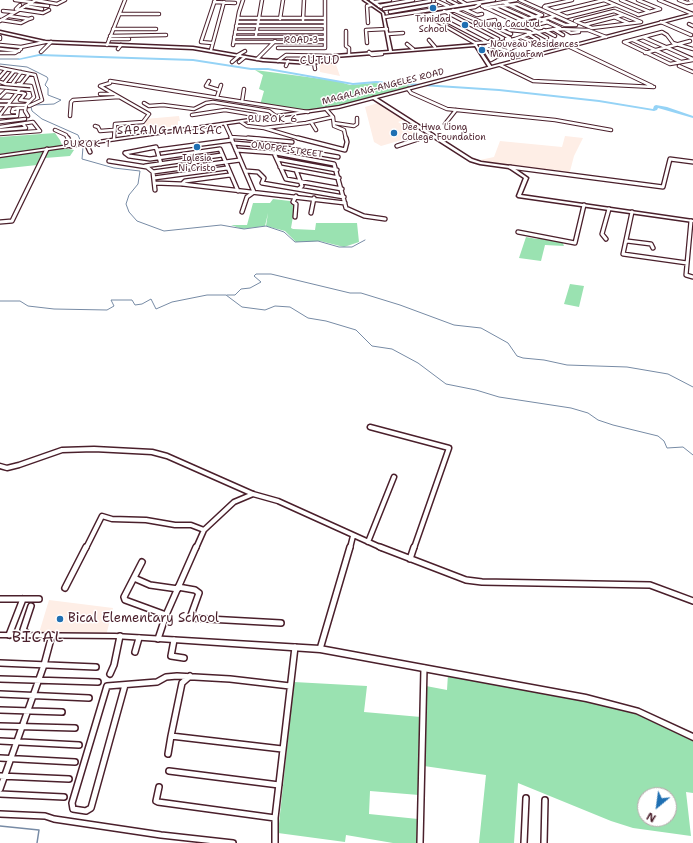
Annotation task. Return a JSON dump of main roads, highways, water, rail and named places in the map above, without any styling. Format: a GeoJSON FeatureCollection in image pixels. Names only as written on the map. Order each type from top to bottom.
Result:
{"type":"FeatureCollection","features":[{"type":"Feature","properties":{"kind":"main road","name":"MAGALANG-ANGELES ROAD"},"geometry":{"type":"LineString","coordinates":[[0,156],[326,110],[693,14]]}},
{"type":"Feature","properties":{"kind":"waterway"},"geometry":{"type":"LineString","coordinates":[[19,59],[39,55],[193,60],[251,69],[268,69],[353,84],[376,82],[499,90],[599,101],[654,110],[656,109],[656,106],[693,117]]}},
{"type":"Feature","properties":{"kind":"waterway"},"geometry":{"type":"LineString","coordinates":[[0,59],[19,59]]}},
{"type":"Feature","properties":{"kind":"waterway"},"geometry":{"type":"LineString","coordinates":[[0,64],[27,67],[47,77],[48,79],[45,85],[48,88],[48,95],[61,100],[54,104],[35,105],[31,107],[32,111],[42,119],[78,135],[83,147],[82,159],[114,168],[140,171],[138,184],[129,195],[126,204],[129,212],[137,221],[164,231],[221,225],[244,229],[266,226],[284,232],[295,242],[318,241],[339,247],[352,247],[365,240]]}},
{"type":"Feature","properties":{"kind":"waterway"},"geometry":{"type":"LineString","coordinates":[[227,295],[235,295],[241,289],[250,288],[261,282],[254,276],[256,274],[271,274],[350,293],[361,293],[400,305],[454,325],[481,328],[508,343],[517,356],[523,358],[544,360],[567,365],[627,367],[668,374],[693,387]]}},
{"type":"Feature","properties":{"kind":"waterway"},"geometry":{"type":"LineString","coordinates":[[0,301],[20,301],[28,306],[54,309],[107,310],[114,306],[111,300],[132,300],[135,305],[142,304],[151,299],[156,309],[172,302],[207,295],[226,295],[242,307],[265,310],[275,306],[290,307],[308,318],[326,321],[356,330],[372,346],[392,349],[418,363],[446,384],[476,390],[499,397],[571,408],[588,413],[598,420],[613,425],[658,436],[664,441],[667,448],[683,447],[693,455]]}},
{"type":"Feature","properties":{"kind":"waterway"},"geometry":{"type":"LineString","coordinates":[[0,826],[39,830],[37,843]]}},
{"type":"Feature","properties":{"kind":"place","name":"Trinidad School"},"geometry":{"type":"Point","coordinates":[433,8]}},
{"type":"Feature","properties":{"kind":"place","name":"Pulung Cacutud"},"geometry":{"type":"Point","coordinates":[465,25]}},
{"type":"Feature","properties":{"kind":"place","name":"Nouveau Residences ManguaFam"},"geometry":{"type":"Point","coordinates":[482,50]}},
{"type":"Feature","properties":{"kind":"place","name":"Dee Hwa Liong College Foundation"},"geometry":{"type":"Point","coordinates":[394,133]}},
{"type":"Feature","properties":{"kind":"place","name":"Iglesia Ni Cristo"},"geometry":{"type":"Point","coordinates":[197,147]}},
{"type":"Feature","properties":{"kind":"place","name":"Bical Elementary School"},"geometry":{"type":"Point","coordinates":[60,619]}},
{"type":"Feature","properties":{"kind":"district","name":"CUTUD"},"geometry":{"type":"Point","coordinates":[320,61]}},
{"type":"Feature","properties":{"kind":"district","name":"PUROK 6"},"geometry":{"type":"Point","coordinates":[273,119]}},
{"type":"Feature","properties":{"kind":"district","name":"SAPANG MAISAC"},"geometry":{"type":"Point","coordinates":[170,131]}},
{"type":"Feature","properties":{"kind":"district","name":"PUROK 1"},"geometry":{"type":"Point","coordinates":[87,144]}},
{"type":"Feature","properties":{"kind":"district","name":"BICAL"},"geometry":{"type":"Point","coordinates":[38,638]}}]}
